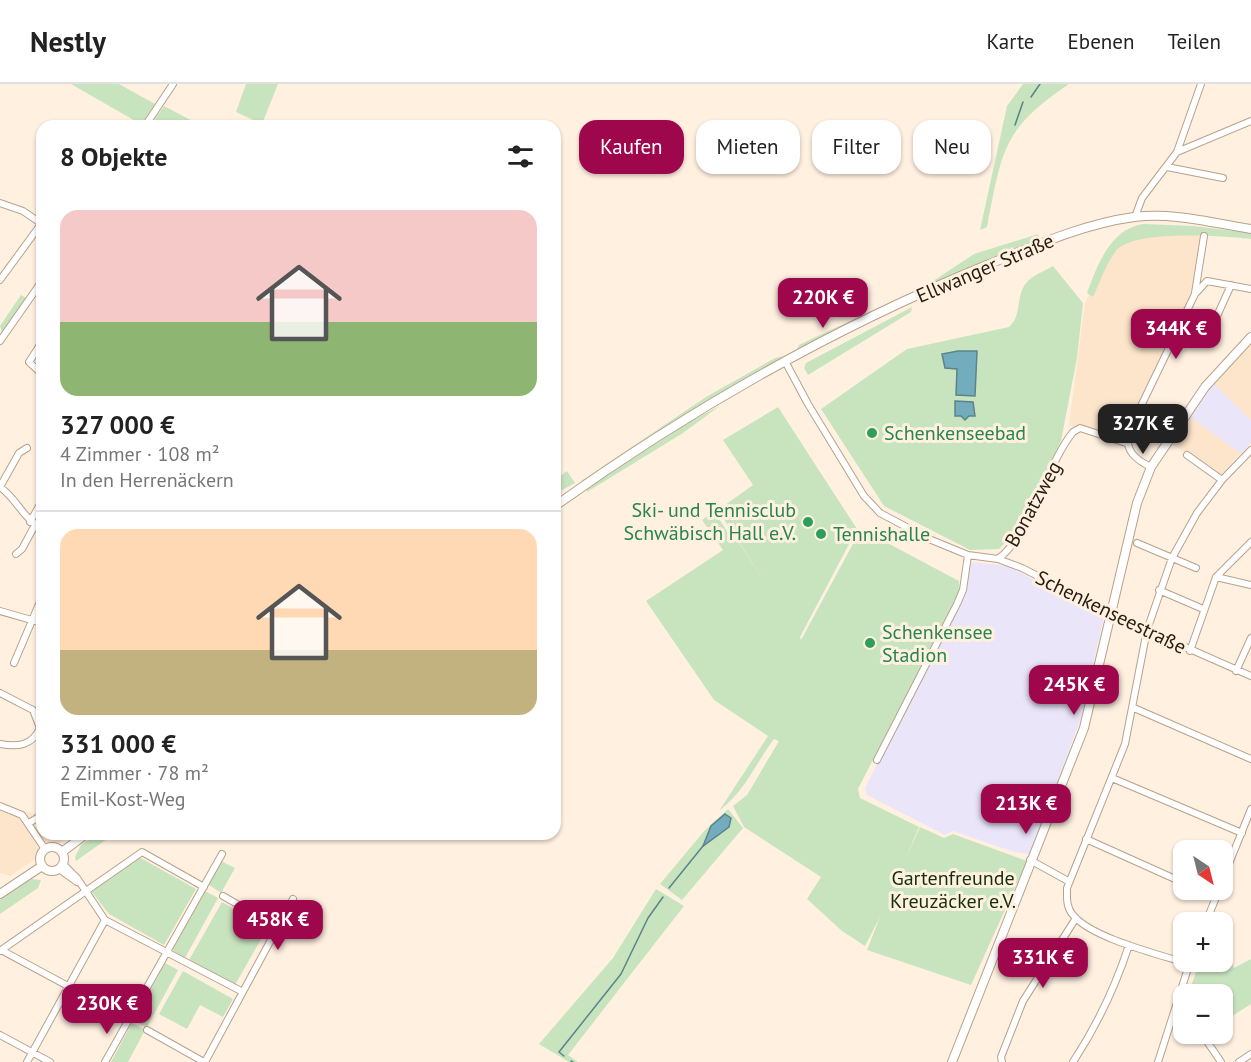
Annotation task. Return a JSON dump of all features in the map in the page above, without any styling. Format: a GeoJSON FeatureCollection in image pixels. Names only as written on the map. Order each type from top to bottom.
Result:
{"type":"FeatureCollection","features":[{"type":"Feature","properties":{"kind":"main road","name":"Ellwanger Straße"},"geometry":{"type":"LineString","coordinates":[[561,502],[669,429],[786,363],[915,297],[1043,242],[1091,226],[1135,217],[1185,218],[1251,229]]}},
{"type":"Feature","properties":{"kind":"main road"},"geometry":{"type":"LineString","coordinates":[[951,1062],[1084,728],[1137,503],[1151,467],[1205,387],[1251,337]]}},
{"type":"Feature","properties":{"kind":"main road"},"geometry":{"type":"LineString","coordinates":[[62,852],[54,847],[45,849],[40,857],[42,866],[50,871],[61,867],[62,852],[78,840]]}},
{"type":"Feature","properties":{"kind":"main road"},"geometry":{"type":"LineString","coordinates":[[0,894],[42,866]]}},
{"type":"Feature","properties":{"kind":"street"},"geometry":{"type":"LineString","coordinates":[[149,120],[173,84]]}},
{"type":"Feature","properties":{"kind":"street"},"geometry":{"type":"LineString","coordinates":[[1135,217],[1142,198],[1177,152],[1201,84]]}},
{"type":"Feature","properties":{"kind":"street"},"geometry":{"type":"LineString","coordinates":[[1177,152],[1251,121]]}},
{"type":"Feature","properties":{"kind":"street"},"geometry":{"type":"LineString","coordinates":[[1167,167],[1222,178]]}},
{"type":"Feature","properties":{"kind":"street"},"geometry":{"type":"LineString","coordinates":[[0,203],[23,212],[36,221]]}},
{"type":"Feature","properties":{"kind":"street"},"geometry":{"type":"LineString","coordinates":[[0,280],[36,231]]}},
{"type":"Feature","properties":{"kind":"street"},"geometry":{"type":"LineString","coordinates":[[1151,467],[1131,453],[1126,443],[1128,433],[1194,294],[1204,236]]}},
{"type":"Feature","properties":{"kind":"street"},"geometry":{"type":"LineString","coordinates":[[1194,294],[1207,281],[1251,289]]}},
{"type":"Feature","properties":{"kind":"street"},"geometry":{"type":"LineString","coordinates":[[1208,336],[1231,285]]}},
{"type":"Feature","properties":{"kind":"street"},"geometry":{"type":"LineString","coordinates":[[0,341],[36,290]]}},
{"type":"Feature","properties":{"kind":"street"},"geometry":{"type":"LineString","coordinates":[[36,351],[29,362],[36,368]]}},
{"type":"Feature","properties":{"kind":"street","name":"Schenkenseestraße"},"geometry":{"type":"LineString","coordinates":[[786,363],[808,404],[874,507],[929,539],[968,555],[998,559],[1022,568],[1110,614],[1251,676]]}},
{"type":"Feature","properties":{"kind":"street","name":"Bonatzweg"},"geometry":{"type":"LineString","coordinates":[[998,559],[1005,554],[1029,516],[1073,432],[1080,428],[1126,443]]}},
{"type":"Feature","properties":{"kind":"street"},"geometry":{"type":"LineString","coordinates":[[27,448],[20,453],[0,487],[36,525]]}},
{"type":"Feature","properties":{"kind":"street"},"geometry":{"type":"LineString","coordinates":[[1173,958],[1129,945],[1091,929],[1076,918],[1067,905],[1068,881],[1112,778],[1134,708],[1147,630],[1172,558],[1197,513],[1222,480],[1251,450]]}},
{"type":"Feature","properties":{"kind":"street"},"geometry":{"type":"LineString","coordinates":[[1187,455],[1222,480]]}},
{"type":"Feature","properties":{"kind":"street"},"geometry":{"type":"LineString","coordinates":[[1241,461],[1251,462]]}},
{"type":"Feature","properties":{"kind":"street"},"geometry":{"type":"LineString","coordinates":[[16,554],[22,549],[36,516]]}},
{"type":"Feature","properties":{"kind":"street"},"geometry":{"type":"LineString","coordinates":[[1190,651],[1216,577],[1251,542]]}},
{"type":"Feature","properties":{"kind":"street"},"geometry":{"type":"LineString","coordinates":[[1137,543],[1196,568]]}},
{"type":"Feature","properties":{"kind":"street"},"geometry":{"type":"LineString","coordinates":[[877,760],[963,590],[968,555]]}},
{"type":"Feature","properties":{"kind":"street"},"geometry":{"type":"LineString","coordinates":[[1216,577],[1251,585]]}},
{"type":"Feature","properties":{"kind":"street"},"geometry":{"type":"LineString","coordinates":[[1159,590],[1203,609]]}},
{"type":"Feature","properties":{"kind":"street"},"geometry":{"type":"LineString","coordinates":[[14,663],[36,610]]}},
{"type":"Feature","properties":{"kind":"street"},"geometry":{"type":"LineString","coordinates":[[0,611],[36,621]]}},
{"type":"Feature","properties":{"kind":"street"},"geometry":{"type":"LineString","coordinates":[[1236,670],[1251,638]]}},
{"type":"Feature","properties":{"kind":"street"},"geometry":{"type":"LineString","coordinates":[[0,693],[33,710],[36,718]]}},
{"type":"Feature","properties":{"kind":"street"},"geometry":{"type":"LineString","coordinates":[[1134,708],[1251,759]]}},
{"type":"Feature","properties":{"kind":"street"},"geometry":{"type":"LineString","coordinates":[[0,744],[22,745],[31,742],[36,734]]}},
{"type":"Feature","properties":{"kind":"street"},"geometry":{"type":"LineString","coordinates":[[1112,778],[1242,833]]}},
{"type":"Feature","properties":{"kind":"street"},"geometry":{"type":"LineString","coordinates":[[0,806],[13,809],[29,823],[36,834]]}},
{"type":"Feature","properties":{"kind":"street"},"geometry":{"type":"LineString","coordinates":[[1233,855],[1251,809]]}},
{"type":"Feature","properties":{"kind":"street"},"geometry":{"type":"LineString","coordinates":[[29,823],[36,819]]}},
{"type":"Feature","properties":{"kind":"street"},"geometry":{"type":"LineString","coordinates":[[1086,839],[1173,878]]}},
{"type":"Feature","properties":{"kind":"street"},"geometry":{"type":"LineString","coordinates":[[39,840],[45,849]]}},
{"type":"Feature","properties":{"kind":"street"},"geometry":{"type":"LineString","coordinates":[[129,1019],[1,951],[144,852],[204,887]]}},
{"type":"Feature","properties":{"kind":"street"},"geometry":{"type":"LineString","coordinates":[[105,1062],[222,854]]}},
{"type":"Feature","properties":{"kind":"street"},"geometry":{"type":"LineString","coordinates":[[1030,860],[1068,881]]}},
{"type":"Feature","properties":{"kind":"street"},"geometry":{"type":"LineString","coordinates":[[61,867],[86,891],[105,920],[242,991]]}},
{"type":"Feature","properties":{"kind":"street"},"geometry":{"type":"LineString","coordinates":[[223,896],[277,927]]}},
{"type":"Feature","properties":{"kind":"street"},"geometry":{"type":"LineString","coordinates":[[147,1030],[204,1062],[293,899]]}},
{"type":"Feature","properties":{"kind":"street"},"geometry":{"type":"LineString","coordinates":[[1002,1062],[1001,1057],[1023,1001],[1076,918]]}},
{"type":"Feature","properties":{"kind":"street"},"geometry":{"type":"LineString","coordinates":[[27,1062],[105,920]]}},
{"type":"Feature","properties":{"kind":"street"},"geometry":{"type":"LineString","coordinates":[[1073,1062],[1107,1006],[1129,945]]}},
{"type":"Feature","properties":{"kind":"street"},"geometry":{"type":"LineString","coordinates":[[1158,1062],[1173,1015]]}},
{"type":"Feature","properties":{"kind":"street"},"geometry":{"type":"LineString","coordinates":[[0,1035],[50,1062]]}},
{"type":"Feature","properties":{"kind":"street"},"geometry":{"type":"LineString","coordinates":[[1209,1044],[1221,1062]]}},
{"type":"Feature","properties":{"kind":"street"},"geometry":{"type":"LineString","coordinates":[[1239,1062],[1251,1054]]}},
{"type":"Feature","properties":{"kind":"shaded area"},"geometry":{"type":"Polygon","coordinates":[[[1140,230],[1204,236],[1195,294],[1126,443],[1069,425],[1085,303],[1114,243],[1140,230]]]}},
{"type":"Feature","properties":{"kind":"shaded area"},"geometry":{"type":"Polygon","coordinates":[[[1251,342],[1251,442],[1219,477],[1171,443],[1198,404],[1251,342]]]}},
{"type":"Feature","properties":{"kind":"shaded area"},"geometry":{"type":"Polygon","coordinates":[[[1214,384],[1251,420],[1251,443],[1241,454],[1189,416],[1214,384]]]}},
{"type":"Feature","properties":{"kind":"shaded area"},"geometry":{"type":"Polygon","coordinates":[[[971,562],[1008,566],[1104,617],[1080,721],[1030,854],[1014,852],[953,831],[945,835],[867,795],[865,788],[958,602],[971,562]]]}},
{"type":"Feature","properties":{"kind":"shaded area"},"geometry":{"type":"Polygon","coordinates":[[[0,809],[36,813],[36,840],[63,840],[10,876],[0,873],[0,809]]]}},
{"type":"Feature","properties":{"kind":"green space"},"geometry":{"type":"Polygon","coordinates":[[[71,84],[119,84],[155,104],[144,120],[134,120],[71,84]]]}},
{"type":"Feature","properties":{"kind":"green space"},"geometry":{"type":"Polygon","coordinates":[[[246,84],[278,84],[264,120],[253,120],[236,112],[246,84]]]}},
{"type":"Feature","properties":{"kind":"green space"},"geometry":{"type":"Polygon","coordinates":[[[1023,84],[1069,84],[1030,115],[1008,144],[997,179],[987,227],[980,230],[1007,106],[1023,84]]]}},
{"type":"Feature","properties":{"kind":"green space"},"geometry":{"type":"Polygon","coordinates":[[[164,106],[191,120],[156,120],[164,106]]]}},
{"type":"Feature","properties":{"kind":"green space"},"geometry":{"type":"Polygon","coordinates":[[[1144,224],[1193,226],[1243,232],[1251,234],[1251,239],[1179,236],[1140,239],[1125,244],[1116,251],[1093,297],[1087,293],[1095,271],[1114,240],[1132,227],[1144,224]]]}},
{"type":"Feature","properties":{"kind":"green space"},"geometry":{"type":"Polygon","coordinates":[[[1038,234],[1040,239],[921,289],[974,254],[1038,234]]]}},
{"type":"Feature","properties":{"kind":"green space"},"geometry":{"type":"Polygon","coordinates":[[[1053,266],[1083,303],[1077,358],[1061,441],[1043,479],[1009,539],[999,549],[970,550],[884,506],[821,409],[907,349],[1009,327],[1016,316],[1023,287],[1036,275],[1053,266]]]}},
{"type":"Feature","properties":{"kind":"green space"},"geometry":{"type":"Polygon","coordinates":[[[908,294],[907,297],[796,351],[799,345],[908,294]]]}},
{"type":"Feature","properties":{"kind":"green space"},"geometry":{"type":"Polygon","coordinates":[[[21,295],[26,298],[2,333],[0,326],[21,295]]]}},
{"type":"Feature","properties":{"kind":"green space"},"geometry":{"type":"Polygon","coordinates":[[[912,307],[911,312],[808,375],[804,368],[806,363],[912,307]]]}},
{"type":"Feature","properties":{"kind":"green space"},"geometry":{"type":"Polygon","coordinates":[[[789,355],[581,481],[706,397],[775,358],[789,355]]]}},
{"type":"Feature","properties":{"kind":"green space"},"geometry":{"type":"Polygon","coordinates":[[[721,405],[683,433],[587,492],[587,488],[688,423],[721,405]]]}},
{"type":"Feature","properties":{"kind":"green space","name":"Gartenfreunde Kreuzäcker e.V."},"geometry":{"type":"Polygon","coordinates":[[[778,407],[857,529],[800,637],[801,640],[861,529],[959,581],[959,592],[858,789],[860,798],[919,827],[906,858],[920,827],[944,838],[953,834],[1027,861],[971,985],[867,950],[880,917],[865,946],[842,931],[807,899],[821,877],[744,827],[733,806],[747,795],[779,741],[774,739],[743,786],[719,811],[768,736],[714,700],[646,601],[723,550],[702,520],[714,511],[734,542],[737,540],[765,582],[718,510],[753,485],[723,440],[778,407]]]}},
{"type":"Feature","properties":{"kind":"green space"},"geometry":{"type":"Polygon","coordinates":[[[567,471],[575,483],[561,491],[561,476],[567,471]]]}},
{"type":"Feature","properties":{"kind":"green space"},"geometry":{"type":"Polygon","coordinates":[[[728,809],[743,828],[682,900],[660,884],[705,830],[728,809]]]}},
{"type":"Feature","properties":{"kind":"green space"},"geometry":{"type":"Polygon","coordinates":[[[88,840],[106,840],[76,861],[75,857],[81,845],[88,840]]]}},
{"type":"Feature","properties":{"kind":"green space"},"geometry":{"type":"Polygon","coordinates":[[[139,857],[196,889],[164,945],[109,914],[91,891],[139,857]]]}},
{"type":"Feature","properties":{"kind":"green space"},"geometry":{"type":"Polygon","coordinates":[[[221,861],[235,868],[221,893],[209,885],[221,861]]]}},
{"type":"Feature","properties":{"kind":"green space"},"geometry":{"type":"Polygon","coordinates":[[[31,879],[41,880],[38,888],[0,914],[0,900],[31,879]]]}},
{"type":"Feature","properties":{"kind":"green space"},"geometry":{"type":"Polygon","coordinates":[[[656,889],[684,906],[568,1055],[578,1062],[569,1062],[539,1044],[613,958],[656,889]]]}},
{"type":"Feature","properties":{"kind":"green space"},"geometry":{"type":"Polygon","coordinates":[[[205,891],[218,898],[185,958],[172,950],[205,891]]]}},
{"type":"Feature","properties":{"kind":"green space"},"geometry":{"type":"Polygon","coordinates":[[[222,902],[268,927],[235,985],[189,960],[222,902]]]}},
{"type":"Feature","properties":{"kind":"green space"},"geometry":{"type":"Polygon","coordinates":[[[1251,959],[1251,1004],[1233,1016],[1233,984],[1192,984],[1196,972],[1233,972],[1233,966],[1234,968],[1251,959]]]}},
{"type":"Feature","properties":{"kind":"green space"},"geometry":{"type":"Polygon","coordinates":[[[165,963],[178,970],[147,1027],[134,1020],[165,963]]]}},
{"type":"Feature","properties":{"kind":"green space"},"geometry":{"type":"Polygon","coordinates":[[[183,971],[233,999],[223,1017],[200,1005],[187,1029],[159,1014],[183,971]]]}},
{"type":"Feature","properties":{"kind":"green space"},"geometry":{"type":"Polygon","coordinates":[[[132,1023],[145,1030],[128,1062],[111,1062],[132,1023]]]}},
{"type":"Feature","properties":{"kind":"water"},"geometry":{"type":"Polygon","coordinates":[[[977,351],[975,396],[956,395],[957,369],[945,368],[942,354],[977,351]]]}},
{"type":"Feature","properties":{"kind":"water"},"geometry":{"type":"Polygon","coordinates":[[[955,401],[973,402],[975,416],[969,416],[965,420],[961,416],[955,416],[955,401]]]}},
{"type":"Feature","properties":{"kind":"water"},"geometry":{"type":"Polygon","coordinates":[[[725,814],[731,818],[729,827],[703,846],[711,826],[725,814]]]}},
{"type":"Feature","properties":{"kind":"waterway"},"geometry":{"type":"LineString","coordinates":[[1031,97],[1040,84]]}},
{"type":"Feature","properties":{"kind":"waterway"},"geometry":{"type":"LineString","coordinates":[[1015,125],[1023,102]]}},
{"type":"Feature","properties":{"kind":"waterway"},"geometry":{"type":"LineString","coordinates":[[669,888],[703,846]]}},
{"type":"Feature","properties":{"kind":"waterway"},"geometry":{"type":"LineString","coordinates":[[564,1056],[559,1052],[621,974],[648,918],[663,897]]}},
{"type":"Feature","properties":{"kind":"place","name":"Schenkenseebad"},"geometry":{"type":"Point","coordinates":[872,433]}},
{"type":"Feature","properties":{"kind":"place","name":"Ski- und Tennisclub Schwäbisch Hall e.V."},"geometry":{"type":"Point","coordinates":[808,522]}},
{"type":"Feature","properties":{"kind":"place","name":"Tennishalle"},"geometry":{"type":"Point","coordinates":[821,534]}},
{"type":"Feature","properties":{"kind":"place","name":"Schenkensee Stadion"},"geometry":{"type":"Point","coordinates":[870,643]}}]}
